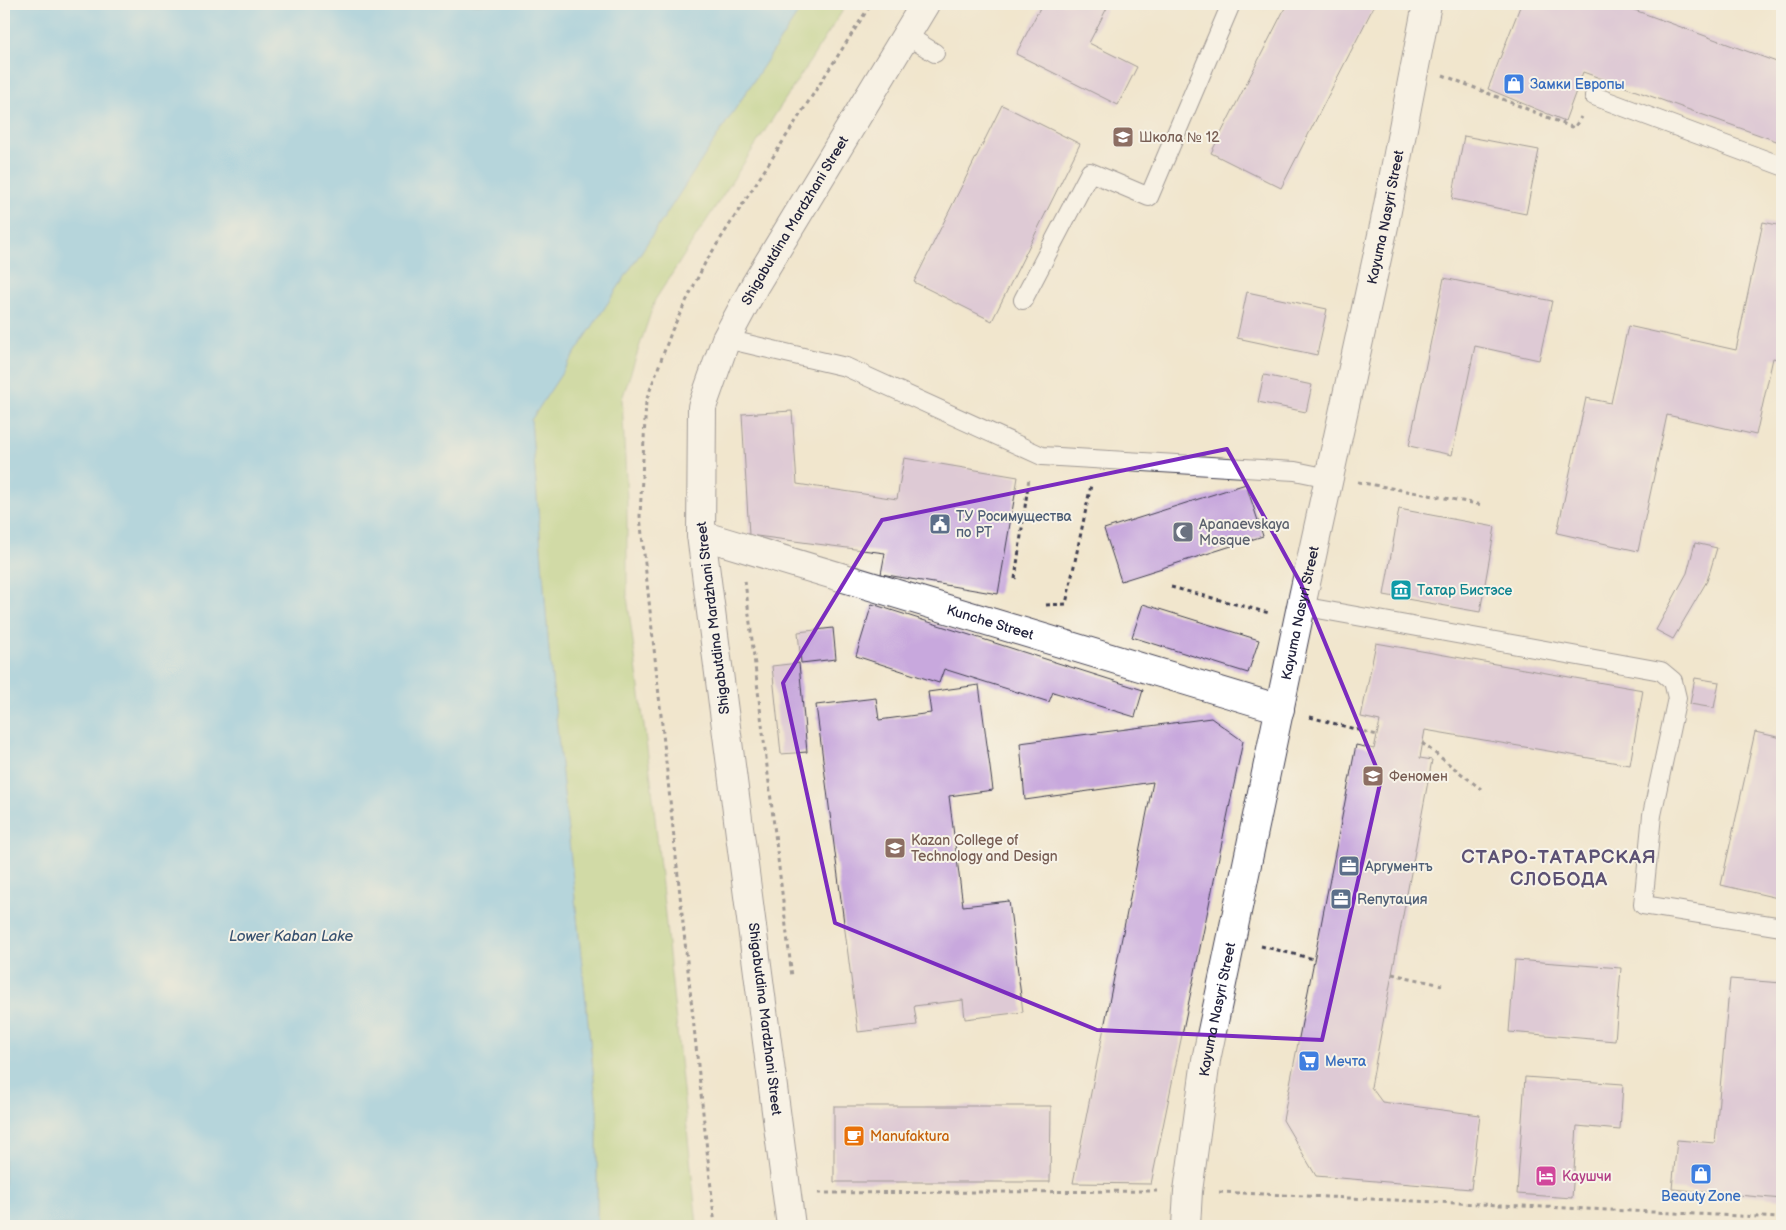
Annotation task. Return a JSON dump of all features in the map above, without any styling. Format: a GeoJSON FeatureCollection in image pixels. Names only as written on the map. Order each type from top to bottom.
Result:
{"type":"FeatureCollection","features":[{"type":"Feature","properties":{"kind":"street","name":"Shigabutdina Mardzhani Street"},"geometry":{"type":"LineString","coordinates":[[791,1226],[701,535],[702,408],[726,339],[755,285],[926,4]]}},
{"type":"Feature","properties":{"kind":"street","name":"Kayuma Nasyri Street"},"geometry":{"type":"LineString","coordinates":[[1186,1226],[1188,1191],[1206,1060],[1382,236],[1427,4]]}},
{"type":"Feature","properties":{"kind":"street","name":"Kunche Street"},"geometry":{"type":"LineString","coordinates":[[701,535],[1280,709]]}},
{"type":"Feature","properties":{"kind":"lane"},"geometry":{"type":"LineString","coordinates":[[1023,300],[1090,172],[1149,197],[1231,4]]}},
{"type":"Feature","properties":{"kind":"lane"},"geometry":{"type":"LineString","coordinates":[[906,35],[935,53]]}},
{"type":"Feature","properties":{"kind":"lane"},"geometry":{"type":"LineString","coordinates":[[1594,96],[1782,166]]}},
{"type":"Feature","properties":{"kind":"lane"},"geometry":{"type":"LineString","coordinates":[[726,339],[846,367],[1042,456],[1295,471],[1329,478]]}},
{"type":"Feature","properties":{"kind":"lane"},"geometry":{"type":"LineString","coordinates":[[1300,613],[1661,671],[1673,681],[1677,698],[1652,815],[1643,905],[1782,928]]}},
{"type":"Feature","properties":{"kind":"path"},"geometry":{"type":"LineString","coordinates":[[1415,63],[1574,128],[1594,96]]}},
{"type":"Feature","properties":{"kind":"path"},"geometry":{"type":"LineString","coordinates":[[1015,579],[1033,453]]}},
{"type":"Feature","properties":{"kind":"path"},"geometry":{"type":"LineString","coordinates":[[1040,605],[1066,604],[1096,460]]}},
{"type":"Feature","properties":{"kind":"path"},"geometry":{"type":"LineString","coordinates":[[1329,478],[1402,489],[1483,505]]}},
{"type":"Feature","properties":{"kind":"path"},"geometry":{"type":"LineString","coordinates":[[745,577],[793,983]]}},
{"type":"Feature","properties":{"kind":"path"},"geometry":{"type":"LineString","coordinates":[[1170,587],[1300,613]]}},
{"type":"Feature","properties":{"kind":"path"},"geometry":{"type":"LineString","coordinates":[[1280,709],[1377,735]]}},
{"type":"Feature","properties":{"kind":"path"},"geometry":{"type":"LineString","coordinates":[[1422,744],[1481,789]]}},
{"type":"Feature","properties":{"kind":"path"},"geometry":{"type":"LineString","coordinates":[[1232,940],[1314,959]]}},
{"type":"Feature","properties":{"kind":"path"},"geometry":{"type":"LineString","coordinates":[[1392,974],[1442,984]]}},
{"type":"Feature","properties":{"kind":"path"},"geometry":{"type":"LineString","coordinates":[[817,1184],[819,1201]]}},
{"type":"Feature","properties":{"kind":"path"},"geometry":{"type":"LineString","coordinates":[[818,1193],[1188,1191],[1782,1218]]}},
{"type":"Feature","properties":{"kind":"highlighted area"},"geometry":{"type":"Polygon","coordinates":[[[1227,449],[1301,584],[1381,779],[1322,1040],[1097,1030],[835,923],[783,683],[882,520],[1227,449]]]}},
{"type":"Feature","properties":{"kind":"green space"},"geometry":{"type":"Polygon","coordinates":[[[804,4],[847,4],[655,300],[622,399],[627,500],[627,596],[651,779],[697,1226],[597,1226],[597,1108],[549,651],[531,420],[804,4]]]}},
{"type":"Feature","properties":{"kind":"water","name":"Lower Kaban Lake"},"geometry":{"type":"Polygon","coordinates":[[[4,4],[804,4],[531,420],[549,651],[597,1108],[597,1226],[4,1226],[4,4]]]}},
{"type":"Feature","properties":{"kind":"building"},"geometry":{"type":"Polygon","coordinates":[[[1042,4],[1109,4],[1089,43],[1137,67],[1118,105],[1016,54],[1042,4]]]}},
{"type":"Feature","properties":{"kind":"building"},"geometry":{"type":"Polygon","coordinates":[[[1287,4],[1375,4],[1281,188],[1211,153],[1287,4]]]}},
{"type":"Feature","properties":{"kind":"building"},"geometry":{"type":"Polygon","coordinates":[[[1521,4],[1618,4],[1782,64],[1782,143],[1583,72],[1565,121],[1488,89],[1521,4]]]}},
{"type":"Feature","properties":{"kind":"building"},"geometry":{"type":"Polygon","coordinates":[[[1002,105],[1080,144],[992,321],[914,282],[1002,105]]]}},
{"type":"Feature","properties":{"kind":"building"},"geometry":{"type":"Polygon","coordinates":[[[1464,136],[1539,150],[1526,214],[1452,199],[1464,136]]]}},
{"type":"Feature","properties":{"kind":"building"},"geometry":{"type":"Polygon","coordinates":[[[1763,222],[1782,226],[1782,360],[1773,358],[1756,435],[1667,415],[1638,551],[1557,533],[1586,398],[1611,403],[1628,326],[1736,350],[1763,222]]]}},
{"type":"Feature","properties":{"kind":"building"},"geometry":{"type":"Polygon","coordinates":[[[1444,278],[1552,301],[1539,360],[1475,346],[1452,455],[1409,446],[1444,278]]]}},
{"type":"Feature","properties":{"kind":"building"},"geometry":{"type":"Polygon","coordinates":[[[1247,292],[1327,309],[1317,355],[1237,338],[1247,292]]]}},
{"type":"Feature","properties":{"kind":"building"},"geometry":{"type":"Polygon","coordinates":[[[1264,375],[1312,385],[1306,412],[1258,402],[1264,375]]]}},
{"type":"Feature","properties":{"kind":"building"},"geometry":{"type":"Polygon","coordinates":[[[792,411],[797,484],[897,499],[904,458],[1018,477],[998,594],[881,574],[885,553],[749,535],[742,414],[792,411]]]}},
{"type":"Feature","properties":{"kind":"building","name":"Apanaevskaya Mosque"},"geometry":{"type":"Polygon","coordinates":[[[1246,484],[1263,536],[1121,581],[1104,529],[1246,484]]]}},
{"type":"Feature","properties":{"kind":"building"},"geometry":{"type":"Polygon","coordinates":[[[1399,509],[1495,527],[1480,612],[1384,595],[1399,509]]]}},
{"type":"Feature","properties":{"kind":"building"},"geometry":{"type":"Polygon","coordinates":[[[1695,543],[1717,548],[1707,581],[1673,639],[1656,630],[1687,573],[1695,543]]]}},
{"type":"Feature","properties":{"kind":"building"},"geometry":{"type":"Polygon","coordinates":[[[872,604],[1143,690],[1135,717],[1053,692],[1049,702],[944,669],[939,683],[856,656],[872,604]]]}},
{"type":"Feature","properties":{"kind":"building"},"geometry":{"type":"Polygon","coordinates":[[[1143,604],[1259,640],[1248,673],[1132,637],[1143,604]]]}},
{"type":"Feature","properties":{"kind":"building"},"geometry":{"type":"Polygon","coordinates":[[[833,628],[836,659],[801,663],[798,632],[833,628]]]}},
{"type":"Feature","properties":{"kind":"building"},"geometry":{"type":"Polygon","coordinates":[[[1376,643],[1643,690],[1630,765],[1425,730],[1420,758],[1432,760],[1371,1087],[1382,1102],[1480,1115],[1471,1189],[1316,1176],[1283,1120],[1356,745],[1374,749],[1380,721],[1361,717],[1376,643]]]}},
{"type":"Feature","properties":{"kind":"building"},"geometry":{"type":"Polygon","coordinates":[[[799,663],[807,752],[781,754],[772,666],[799,663]]]}},
{"type":"Feature","properties":{"kind":"building"},"geometry":{"type":"Polygon","coordinates":[[[1695,678],[1719,682],[1714,708],[1690,704],[1695,678]]]}},
{"type":"Feature","properties":{"kind":"building","name":"Kazan College of Technology and Design"},"geometry":{"type":"Polygon","coordinates":[[[979,685],[993,790],[949,796],[963,906],[1009,901],[1023,1012],[965,1019],[963,1000],[914,1006],[917,1025],[858,1032],[816,705],[876,698],[879,720],[931,713],[928,692],[979,685]]]}},
{"type":"Feature","properties":{"kind":"building"},"geometry":{"type":"Polygon","coordinates":[[[1211,718],[1243,741],[1151,1184],[1073,1183],[1153,782],[1025,800],[1020,743],[1211,718]]]}},
{"type":"Feature","properties":{"kind":"building"},"geometry":{"type":"Polygon","coordinates":[[[1755,732],[1782,738],[1782,899],[1721,885],[1755,732]]]}},
{"type":"Feature","properties":{"kind":"building"},"geometry":{"type":"Polygon","coordinates":[[[1515,960],[1621,968],[1615,1041],[1509,1032],[1515,960]]]}},
{"type":"Feature","properties":{"kind":"building"},"geometry":{"type":"Polygon","coordinates":[[[1730,979],[1782,983],[1782,1199],[1672,1189],[1677,1140],[1715,1143],[1730,979]]]}},
{"type":"Feature","properties":{"kind":"building"},"geometry":{"type":"Polygon","coordinates":[[[1525,1077],[1623,1084],[1620,1130],[1577,1126],[1572,1198],[1517,1194],[1525,1077]]]}},
{"type":"Feature","properties":{"kind":"building"},"geometry":{"type":"Polygon","coordinates":[[[834,1106],[1051,1106],[1050,1182],[834,1182],[834,1106]]]}},
{"type":"Feature","properties":{"kind":"place","name":"Замки Европы"},"geometry":{"type":"Point","coordinates":[1514,84]}},
{"type":"Feature","properties":{"kind":"place","name":"Школа № 12"},"geometry":{"type":"Point","coordinates":[1123,137]}},
{"type":"Feature","properties":{"kind":"place","name":"ТУ Росимущества по РТ"},"geometry":{"type":"Point","coordinates":[940,524]}},
{"type":"Feature","properties":{"kind":"place","name":"Apanaevskaya Mosque"},"geometry":{"type":"Point","coordinates":[1183,532]}},
{"type":"Feature","properties":{"kind":"place","name":"Татар Бистэсе"},"geometry":{"type":"Point","coordinates":[1401,590]}},
{"type":"Feature","properties":{"kind":"place","name":"Феномен"},"geometry":{"type":"Point","coordinates":[1373,776]}},
{"type":"Feature","properties":{"kind":"place","name":"Kazan College of Technology and Design"},"geometry":{"type":"Point","coordinates":[895,848]}},
{"type":"Feature","properties":{"kind":"place","name":"Аргументъ"},"geometry":{"type":"Point","coordinates":[1349,866]}},
{"type":"Feature","properties":{"kind":"place","name":"Rепутация"},"geometry":{"type":"Point","coordinates":[1341,899]}},
{"type":"Feature","properties":{"kind":"place","name":"Мечта"},"geometry":{"type":"Point","coordinates":[1309,1061]}},
{"type":"Feature","properties":{"kind":"place","name":"Manufaktura"},"geometry":{"type":"Point","coordinates":[854,1136]}},
{"type":"Feature","properties":{"kind":"place","name":"Beauty Zone"},"geometry":{"type":"Point","coordinates":[1701,1174]}},
{"type":"Feature","properties":{"kind":"place","name":"Каушчи"},"geometry":{"type":"Point","coordinates":[1546,1176]}},
{"type":"Feature","properties":{"kind":"district","name":"СТАРО-ТАТАРСКАЯ СЛОБОДА"},"geometry":{"type":"Point","coordinates":[1559,868]}}]}
